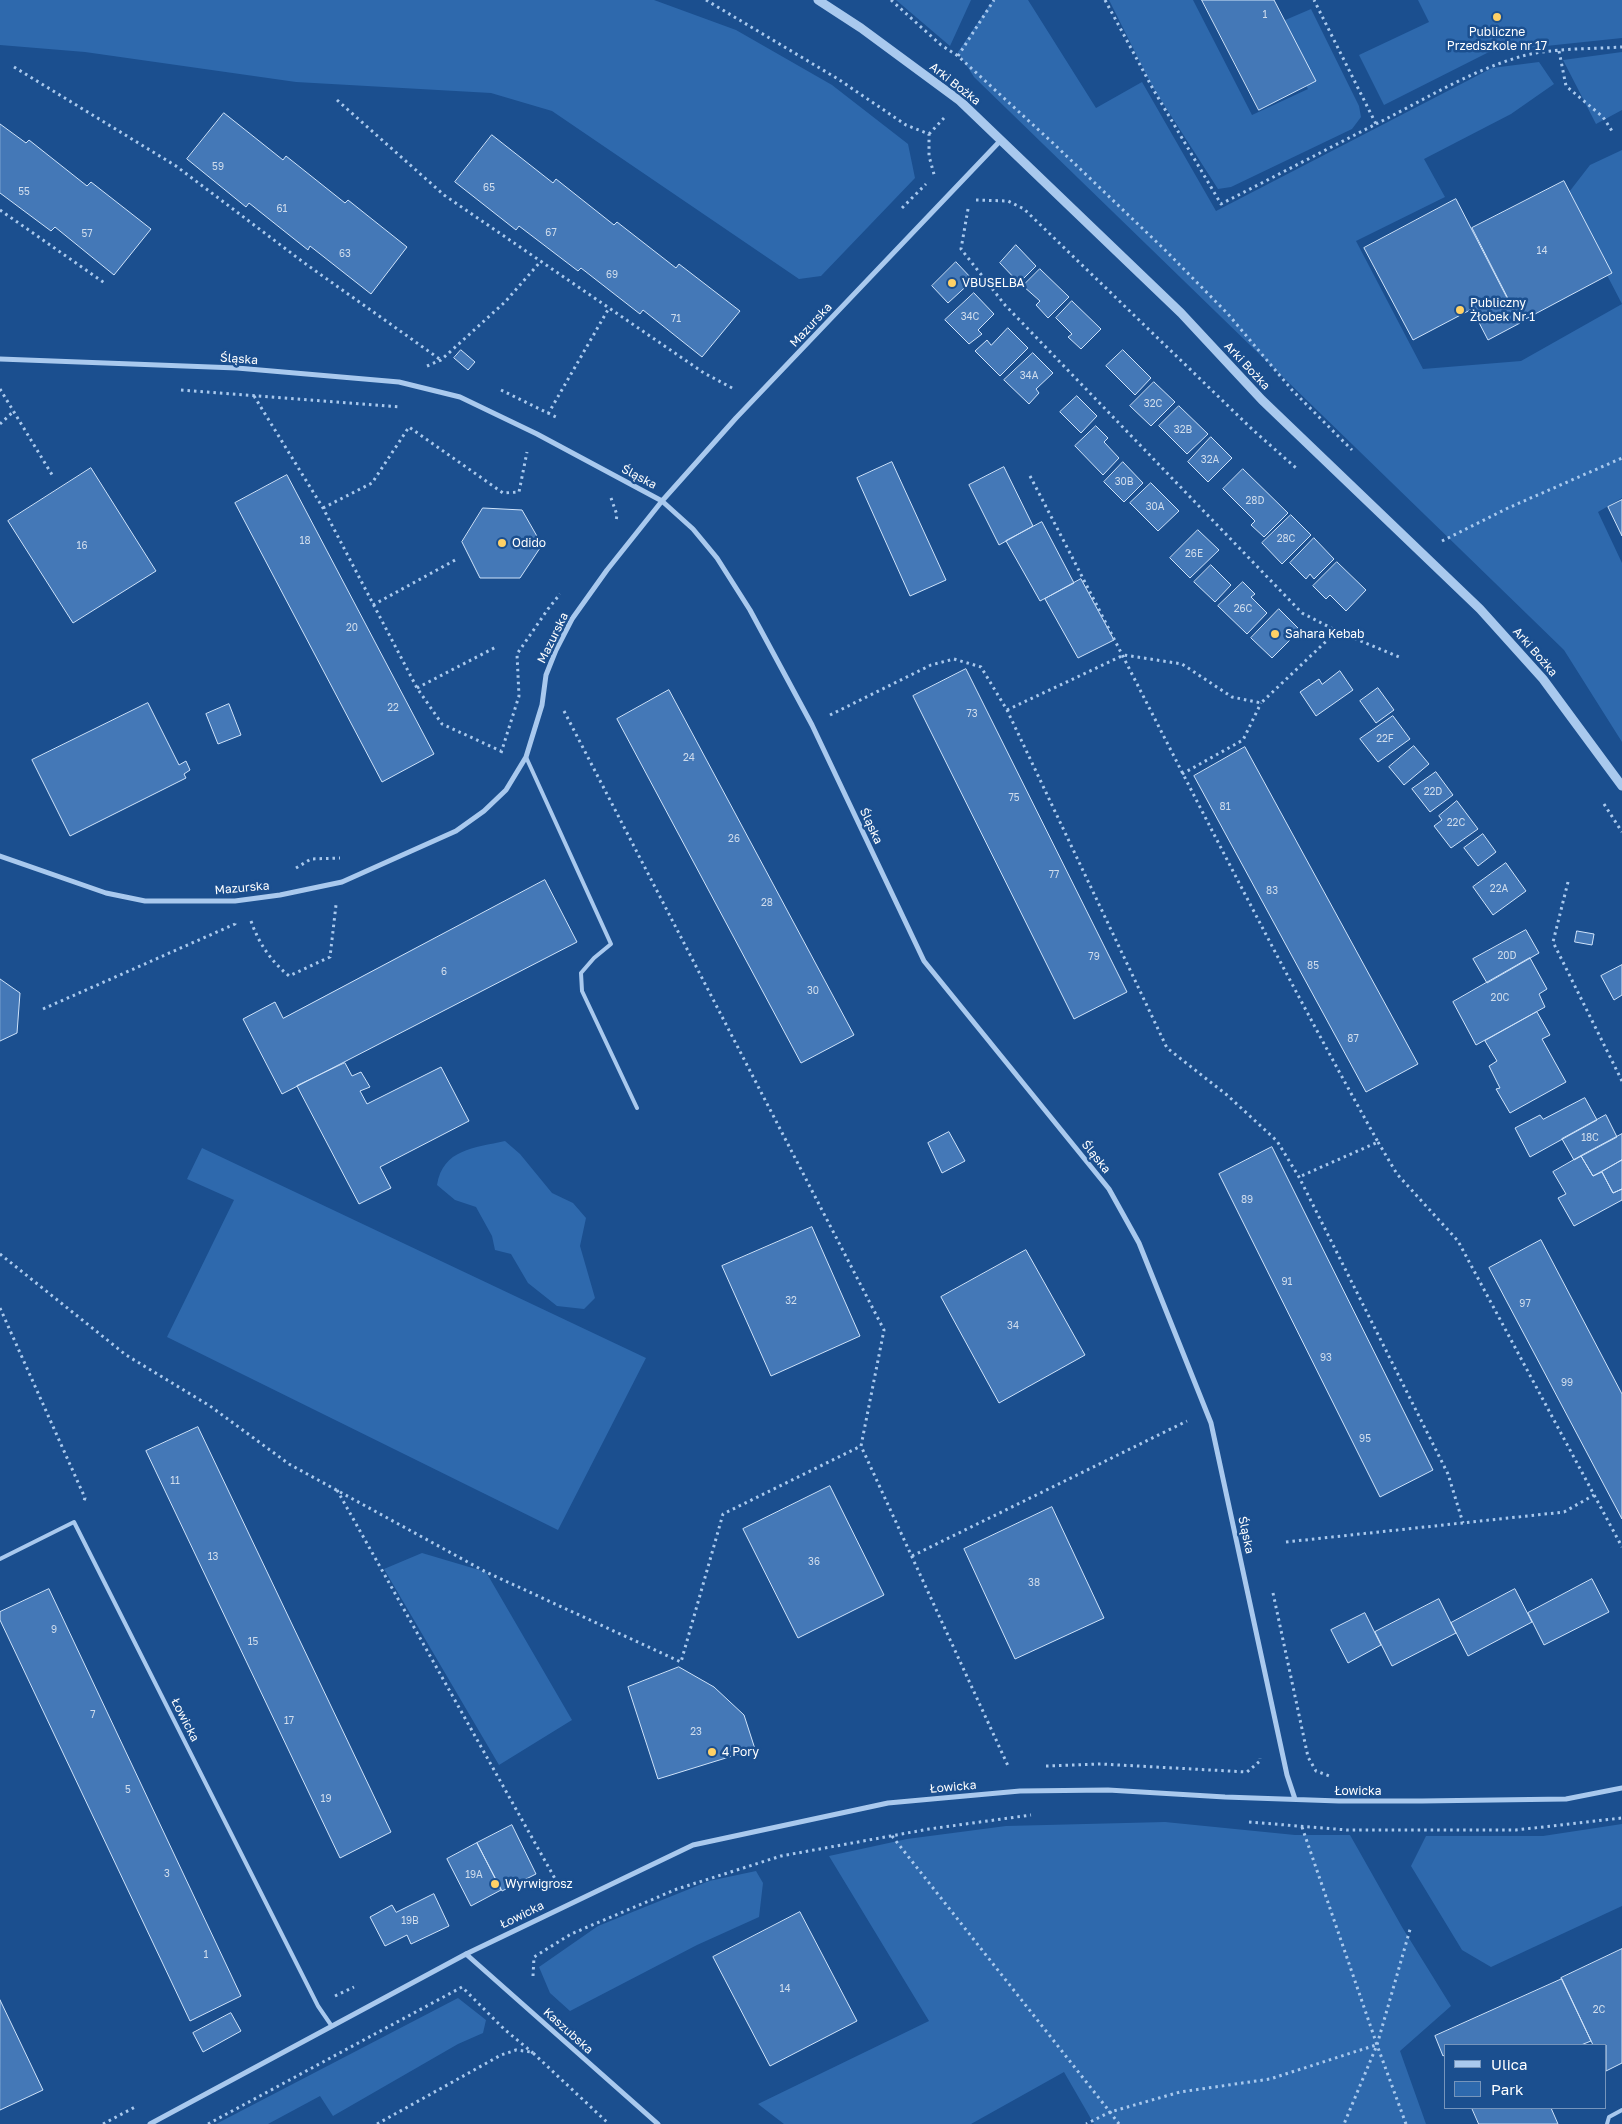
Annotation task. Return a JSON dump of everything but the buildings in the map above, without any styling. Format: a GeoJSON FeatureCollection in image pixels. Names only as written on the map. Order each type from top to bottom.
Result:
{"type":"FeatureCollection","features":[{"type":"Feature","properties":{"kind":"street","name":"Arki Bożka"},"geometry":{"type":"LineString","coordinates":[[818,0],[861,28],[960,101],[1181,313],[1262,400],[1480,609],[1543,679],[1622,786]]}},
{"type":"Feature","properties":{"kind":"street","name":"Mazurska"},"geometry":{"type":"LineString","coordinates":[[0,856],[106,893],[145,901],[235,901],[280,895],[342,882],[456,831],[484,811],[506,790],[526,757],[542,705],[546,675],[572,619],[662,501],[736,418],[1001,139]]}},
{"type":"Feature","properties":{"kind":"street","name":"Śląska"},"geometry":{"type":"LineString","coordinates":[[0,359],[237,368],[399,382],[460,397],[537,434],[662,501],[693,529],[717,558],[750,610],[812,725],[924,962],[1109,1189],[1138,1243],[1211,1423],[1287,1775],[1295,1799]]}},
{"type":"Feature","properties":{"kind":"street","name":"Łowicka"},"geometry":{"type":"LineString","coordinates":[[150,2124],[330,2025],[466,1954],[693,1845],[888,1803],[1020,1791],[1108,1790],[1339,1801],[1566,1799],[1622,1788]]}},
{"type":"Feature","properties":{"kind":"street","name":"Kaszubska"},"geometry":{"type":"LineString","coordinates":[[466,1954],[658,2124]]}},
{"type":"Feature","properties":{"kind":"lane"},"geometry":{"type":"LineString","coordinates":[[526,757],[611,944],[594,958],[581,973],[582,991],[637,1108]]}},
{"type":"Feature","properties":{"kind":"lane"},"geometry":{"type":"LineString","coordinates":[[0,1559],[74,1522]]}},
{"type":"Feature","properties":{"kind":"lane","name":"Łowicka"},"geometry":{"type":"LineString","coordinates":[[74,1522],[318,2006],[330,2025]]}},
{"type":"Feature","properties":{"kind":"lane"},"geometry":{"type":"LineString","coordinates":[[1607,2124],[1609,2117],[1622,2110]]}},
{"type":"Feature","properties":{"kind":"path"},"geometry":{"type":"LineString","coordinates":[[706,0],[838,79],[906,125],[930,134],[929,156],[933,177],[901,210]]}},
{"type":"Feature","properties":{"kind":"path"},"geometry":{"type":"LineString","coordinates":[[891,0],[941,45],[958,56],[1164,249],[1228,314],[1292,390],[1354,452]]}},
{"type":"Feature","properties":{"kind":"path"},"geometry":{"type":"LineString","coordinates":[[958,56],[994,0]]}},
{"type":"Feature","properties":{"kind":"path"},"geometry":{"type":"LineString","coordinates":[[1105,0],[1220,204],[1495,65],[1520,56],[1622,46]]}},
{"type":"Feature","properties":{"kind":"path"},"geometry":{"type":"LineString","coordinates":[[1314,0],[1376,124]]}},
{"type":"Feature","properties":{"kind":"path"},"geometry":{"type":"LineString","coordinates":[[1559,51],[1566,86],[1603,117],[1612,131]]}},
{"type":"Feature","properties":{"kind":"path"},"geometry":{"type":"LineString","coordinates":[[14,67],[176,166],[303,262],[441,360]]}},
{"type":"Feature","properties":{"kind":"path"},"geometry":{"type":"LineString","coordinates":[[337,100],[444,194],[704,372],[735,389],[729,396]]}},
{"type":"Feature","properties":{"kind":"path"},"geometry":{"type":"LineString","coordinates":[[1297,469],[1218,397],[1024,209],[1008,201],[976,200],[966,211],[961,249],[1005,305],[1302,613],[1399,657]]}},
{"type":"Feature","properties":{"kind":"path"},"geometry":{"type":"LineString","coordinates":[[0,210],[106,284]]}},
{"type":"Feature","properties":{"kind":"path"},"geometry":{"type":"LineString","coordinates":[[432,369],[422,367],[441,360],[505,302],[541,261]]}},
{"type":"Feature","properties":{"kind":"path"},"geometry":{"type":"LineString","coordinates":[[549,413],[609,308]]}},
{"type":"Feature","properties":{"kind":"path"},"geometry":{"type":"LineString","coordinates":[[495,388],[513,394],[557,417]]}},
{"type":"Feature","properties":{"kind":"path"},"geometry":{"type":"LineString","coordinates":[[0,389],[54,478]]}},
{"type":"Feature","properties":{"kind":"path"},"geometry":{"type":"LineString","coordinates":[[174,390],[403,407]]}},
{"type":"Feature","properties":{"kind":"path"},"geometry":{"type":"LineString","coordinates":[[253,395],[324,508],[416,688],[442,724],[501,751]]}},
{"type":"Feature","properties":{"kind":"path"},"geometry":{"type":"LineString","coordinates":[[0,424],[14,411]]}},
{"type":"Feature","properties":{"kind":"path"},"geometry":{"type":"LineString","coordinates":[[324,508],[372,483],[409,427],[503,492],[519,492],[528,450]]}},
{"type":"Feature","properties":{"kind":"path"},"geometry":{"type":"LineString","coordinates":[[521,446],[536,454]]}},
{"type":"Feature","properties":{"kind":"path"},"geometry":{"type":"LineString","coordinates":[[1448,548],[1441,541],[1508,508],[1622,458]]}},
{"type":"Feature","properties":{"kind":"path"},"geometry":{"type":"LineString","coordinates":[[1030,476],[1124,655],[1182,774],[1345,1083],[1397,1174],[1458,1241],[1622,1547]]}},
{"type":"Feature","properties":{"kind":"path"},"geometry":{"type":"LineString","coordinates":[[610,496],[617,516],[616,525]]}},
{"type":"Feature","properties":{"kind":"path"},"geometry":{"type":"LineString","coordinates":[[373,605],[457,559]]}},
{"type":"Feature","properties":{"kind":"path"},"geometry":{"type":"LineString","coordinates":[[499,758],[519,696],[517,654],[564,589]]}},
{"type":"Feature","properties":{"kind":"path"},"geometry":{"type":"LineString","coordinates":[[1182,774],[1243,740],[1262,703],[1337,630]]}},
{"type":"Feature","properties":{"kind":"path"},"geometry":{"type":"LineString","coordinates":[[416,688],[496,647]]}},
{"type":"Feature","properties":{"kind":"path"},"geometry":{"type":"LineString","coordinates":[[1007,710],[1124,655],[1182,664],[1232,697],[1262,703]]}},
{"type":"Feature","properties":{"kind":"path"},"geometry":{"type":"LineString","coordinates":[[812,725],[931,665],[954,659],[981,667],[1007,710],[1167,1048],[1227,1095],[1277,1141],[1299,1177],[1448,1474],[1463,1523]]}},
{"type":"Feature","properties":{"kind":"path"},"geometry":{"type":"LineString","coordinates":[[546,675],[884,1330],[861,1446],[1010,1768]]}},
{"type":"Feature","properties":{"kind":"path"},"geometry":{"type":"LineString","coordinates":[[1601,800],[1622,832]]}},
{"type":"Feature","properties":{"kind":"path"},"geometry":{"type":"LineString","coordinates":[[291,871],[312,859],[344,858]]}},
{"type":"Feature","properties":{"kind":"path"},"geometry":{"type":"LineString","coordinates":[[1568,882],[1553,942],[1622,1081]]}},
{"type":"Feature","properties":{"kind":"path"},"geometry":{"type":"LineString","coordinates":[[251,921],[257,938],[274,963],[289,976],[330,957],[336,902]]}},
{"type":"Feature","properties":{"kind":"path"},"geometry":{"type":"LineString","coordinates":[[43,1009],[235,924]]}},
{"type":"Feature","properties":{"kind":"path"},"geometry":{"type":"LineString","coordinates":[[1299,1177],[1378,1142]]}},
{"type":"Feature","properties":{"kind":"path"},"geometry":{"type":"LineString","coordinates":[[0,1254],[126,1355],[210,1406],[289,1464],[486,1572],[681,1662],[723,1514],[861,1446]]}},
{"type":"Feature","properties":{"kind":"path"},"geometry":{"type":"LineString","coordinates":[[0,1308],[85,1498],[74,1522]]}},
{"type":"Feature","properties":{"kind":"path"},"geometry":{"type":"LineString","coordinates":[[912,1556],[1207,1411]]}},
{"type":"Feature","properties":{"kind":"path"},"geometry":{"type":"LineString","coordinates":[[336,1490],[558,1884]]}},
{"type":"Feature","properties":{"kind":"path"},"geometry":{"type":"LineString","coordinates":[[1286,1542],[1564,1512],[1594,1495]]}},
{"type":"Feature","properties":{"kind":"path"},"geometry":{"type":"LineString","coordinates":[[1273,1593],[1308,1757],[1316,1771],[1334,1778]]}},
{"type":"Feature","properties":{"kind":"path"},"geometry":{"type":"LineString","coordinates":[[533,1976],[534,1957],[571,1934],[677,1889],[781,1856],[948,1826],[1032,1815]]}},
{"type":"Feature","properties":{"kind":"path"},"geometry":{"type":"LineString","coordinates":[[1245,1822],[1347,1830],[1516,1830],[1622,1818]]}},
{"type":"Feature","properties":{"kind":"path"},"geometry":{"type":"LineString","coordinates":[[1302,1827],[1406,2124]]}},
{"type":"Feature","properties":{"kind":"path"},"geometry":{"type":"LineString","coordinates":[[892,1836],[1119,2124]]}},
{"type":"Feature","properties":{"kind":"path"},"geometry":{"type":"LineString","coordinates":[[1344,2124],[1377,2045],[1411,1926]]}},
{"type":"Feature","properties":{"kind":"path"},"geometry":{"type":"LineString","coordinates":[[208,2124],[462,1988],[504,2029],[533,2053],[609,2124]]}},
{"type":"Feature","properties":{"kind":"path"},"geometry":{"type":"LineString","coordinates":[[1086,2124],[1110,2112],[1180,2092],[1270,2080],[1377,2045]]}},
{"type":"Feature","properties":{"kind":"path"},"geometry":{"type":"LineString","coordinates":[[377,2124],[501,2055],[516,2050],[533,2053]]}},
{"type":"Feature","properties":{"kind":"green space"},"geometry":{"type":"Polygon","coordinates":[[[0,0],[654,0],[736,30],[832,85],[908,144],[915,178],[821,276],[799,279],[552,111],[491,93],[296,82],[85,52],[0,45],[0,0]]]}},
{"type":"Feature","properties":{"kind":"green space"},"geometry":{"type":"Polygon","coordinates":[[[896,0],[971,0],[950,46],[896,0]]]}},
{"type":"Feature","properties":{"kind":"green space"},"geometry":{"type":"Polygon","coordinates":[[[993,0],[1028,0],[1096,108],[1142,82],[1216,211],[1492,68],[1539,62],[1554,84],[1511,114],[1424,159],[1445,197],[1356,241],[1423,369],[1521,361],[1622,304],[1622,498],[1598,512],[1622,563],[1622,742],[1564,650],[974,77],[958,52],[993,0]]]}},
{"type":"Feature","properties":{"kind":"green space"},"geometry":{"type":"Polygon","coordinates":[[[1109,0],[1193,0],[1252,115],[1308,89],[1276,24],[1311,9],[1359,106],[1361,117],[1352,129],[1231,187],[1218,189],[1152,86],[1109,0]]]}},
{"type":"Feature","properties":{"kind":"green space"},"geometry":{"type":"Polygon","coordinates":[[[1418,0],[1622,0],[1622,38],[1489,52],[1384,105],[1359,55],[1429,22],[1418,0]]]}},
{"type":"Feature","properties":{"kind":"green space"},"geometry":{"type":"Polygon","coordinates":[[[1622,52],[1622,110],[1596,124],[1563,60],[1622,52]]]}},
{"type":"Feature","properties":{"kind":"green space"},"geometry":{"type":"Polygon","coordinates":[[[1622,150],[1622,304],[1566,196],[1590,165],[1622,150]]]}},
{"type":"Feature","properties":{"kind":"green space"},"geometry":{"type":"Polygon","coordinates":[[[505,1141],[520,1154],[552,1193],[573,1203],[586,1218],[580,1246],[595,1298],[584,1309],[557,1306],[528,1283],[511,1254],[495,1250],[492,1236],[476,1207],[455,1200],[437,1185],[440,1173],[453,1157],[471,1149],[505,1141]]]}},
{"type":"Feature","properties":{"kind":"green space"},"geometry":{"type":"Polygon","coordinates":[[[202,1148],[646,1358],[558,1530],[167,1337],[234,1200],[187,1179],[202,1148]]]}},
{"type":"Feature","properties":{"kind":"green space"},"geometry":{"type":"Polygon","coordinates":[[[422,1553],[486,1572],[572,1720],[499,1765],[384,1569],[422,1553]]]}},
{"type":"Feature","properties":{"kind":"green space"},"geometry":{"type":"Polygon","coordinates":[[[1165,1822],[1295,1835],[1350,1835],[1402,1927],[1451,2006],[1400,2051],[1426,2124],[1094,2124],[1064,2072],[971,2124],[784,2124],[758,2104],[929,2021],[829,1856],[907,1839],[1006,1826],[1165,1822]]]}},
{"type":"Feature","properties":{"kind":"green space"},"geometry":{"type":"Polygon","coordinates":[[[1622,1824],[1622,1906],[1491,1967],[1462,1950],[1411,1866],[1426,1836],[1543,1836],[1622,1824]]]}},
{"type":"Feature","properties":{"kind":"green space"},"geometry":{"type":"Polygon","coordinates":[[[756,1871],[763,1883],[759,1917],[697,1945],[570,2011],[550,1993],[539,1967],[598,1926],[709,1881],[756,1871]]]}},
{"type":"Feature","properties":{"kind":"green space"},"geometry":{"type":"Polygon","coordinates":[[[458,1998],[486,2020],[483,2033],[458,2044],[333,2116],[320,2096],[268,2124],[216,2124],[458,1998]]]}},
{"type":"Feature","properties":{"kind":"place","name":"Publiczne Przedszkole nr 17"},"geometry":{"type":"Point","coordinates":[1497,17]}},
{"type":"Feature","properties":{"kind":"place","name":"VBUSELBA"},"geometry":{"type":"Point","coordinates":[952,283]}},
{"type":"Feature","properties":{"kind":"place","name":"Publiczny Żłobek Nr 1"},"geometry":{"type":"Point","coordinates":[1460,310]}},
{"type":"Feature","properties":{"kind":"place","name":"Odido"},"geometry":{"type":"Point","coordinates":[502,543]}},
{"type":"Feature","properties":{"kind":"place","name":"Sahara Kebab"},"geometry":{"type":"Point","coordinates":[1275,634]}},
{"type":"Feature","properties":{"kind":"place","name":"4 Pory"},"geometry":{"type":"Point","coordinates":[712,1752]}},
{"type":"Feature","properties":{"kind":"place","name":"Wyrwigrosz"},"geometry":{"type":"Point","coordinates":[495,1884]}}]}
